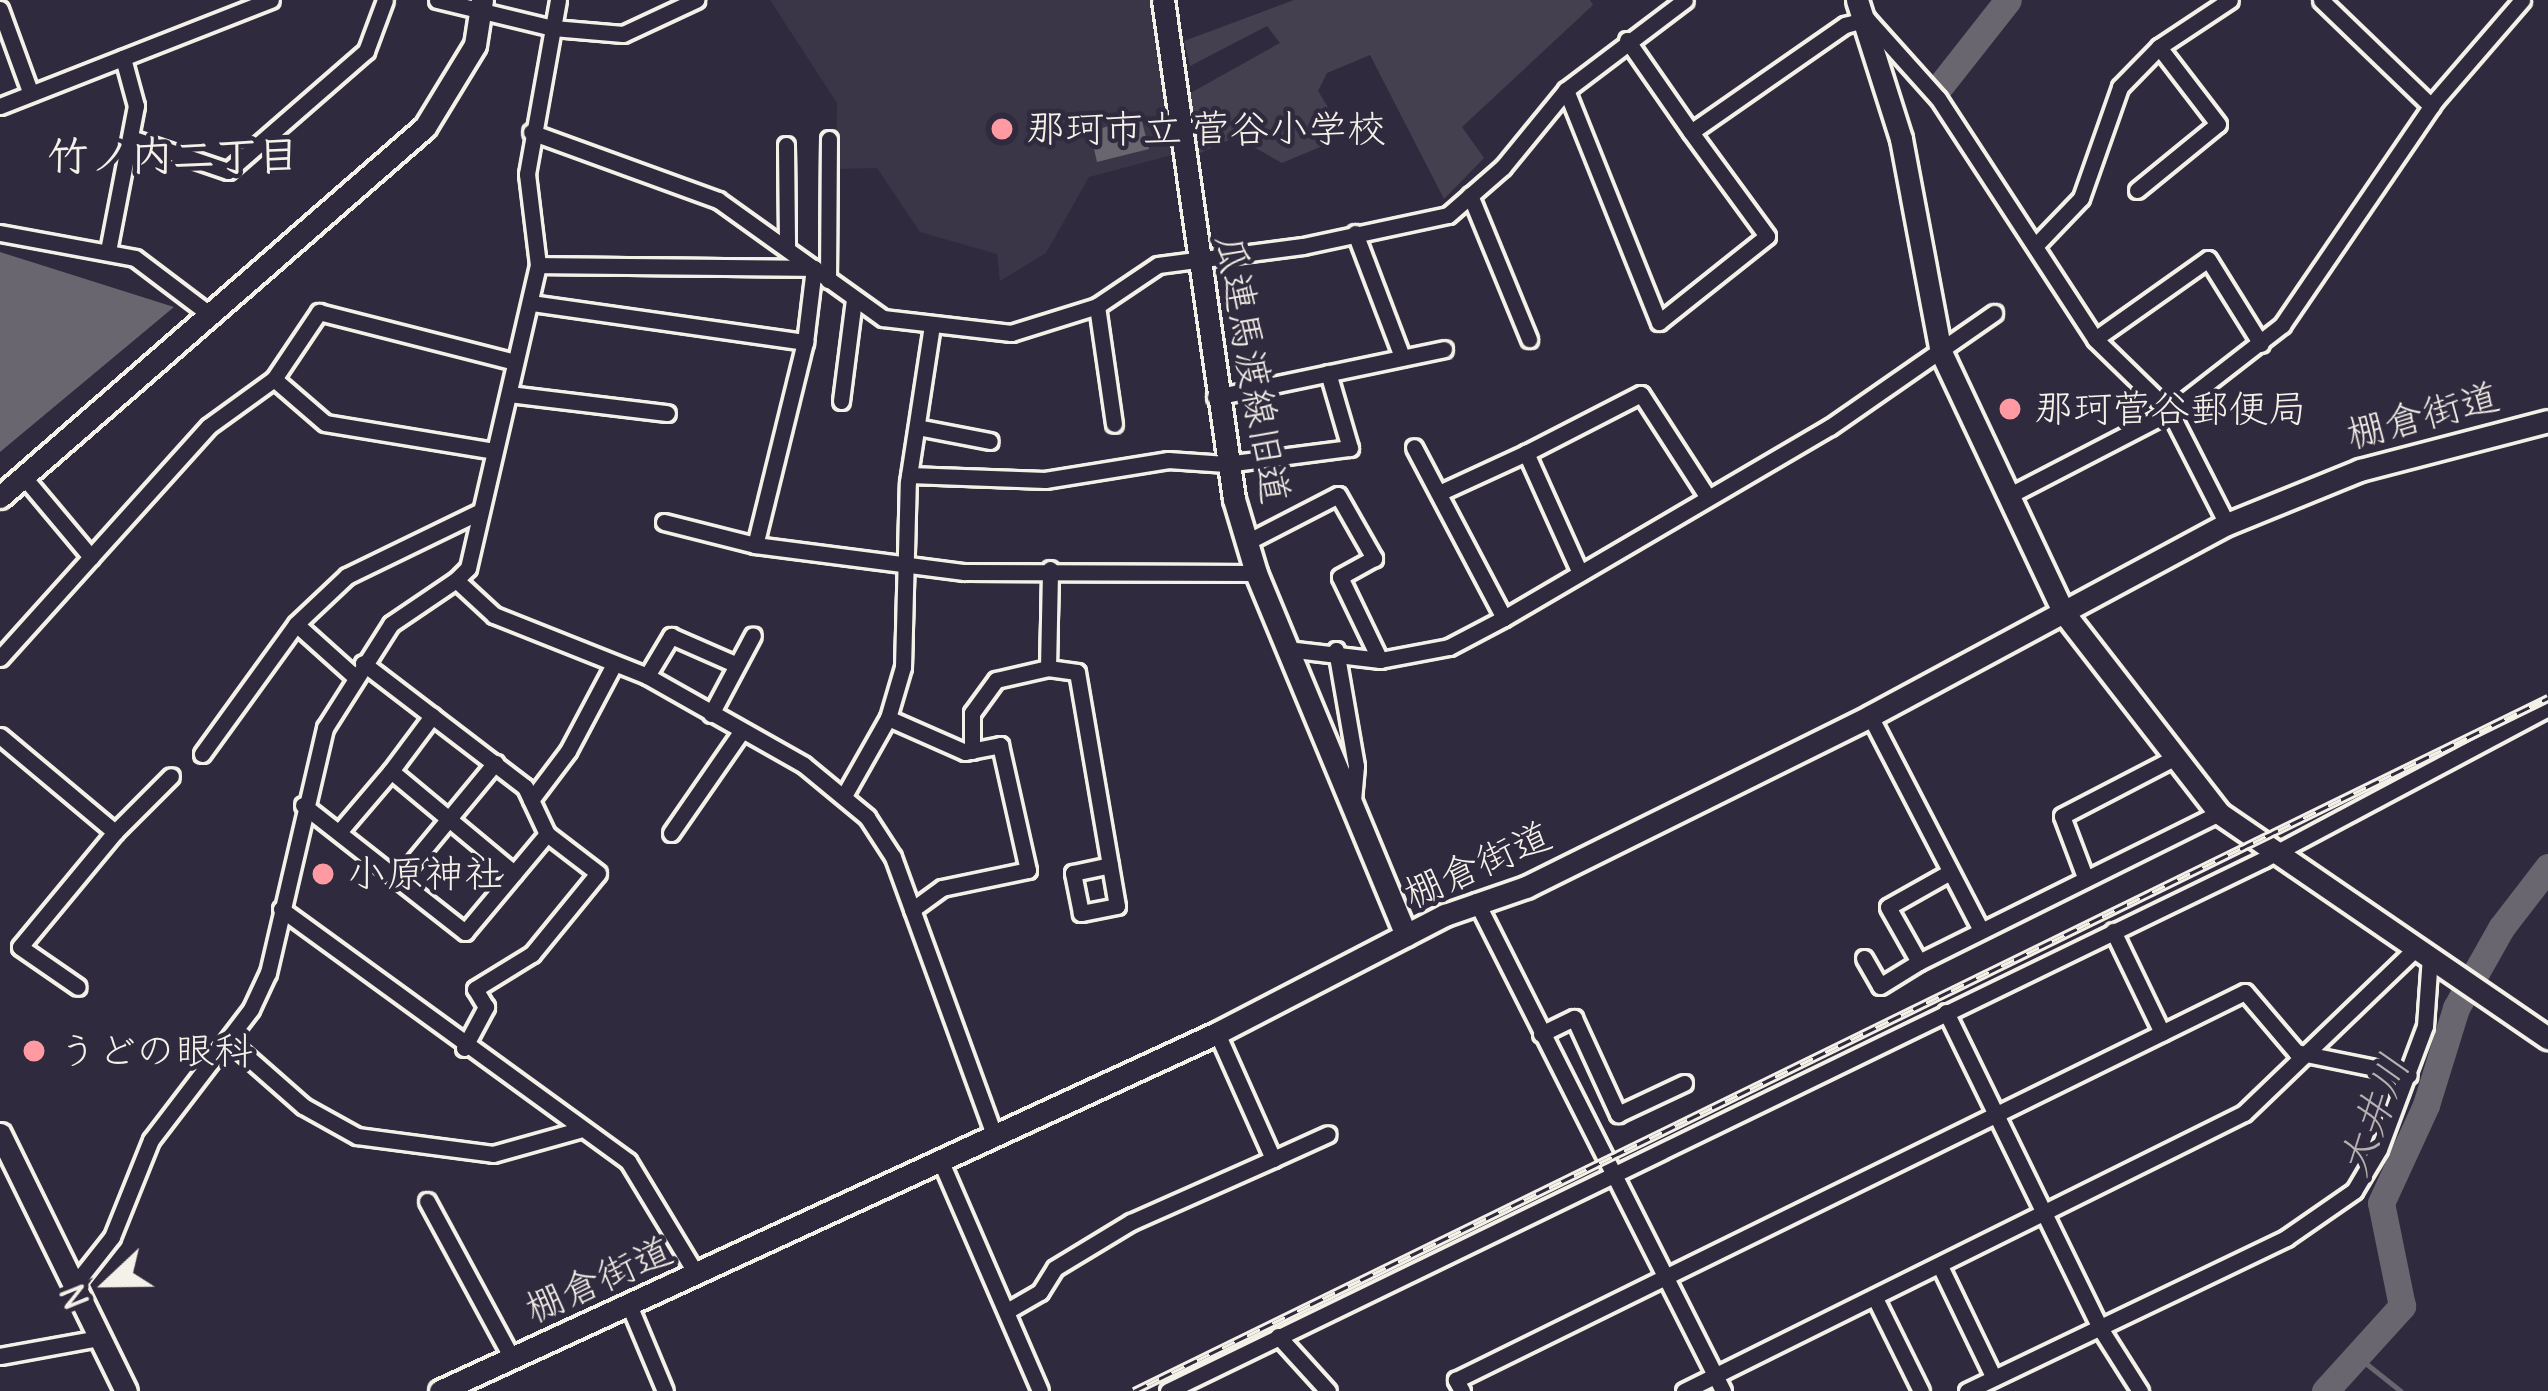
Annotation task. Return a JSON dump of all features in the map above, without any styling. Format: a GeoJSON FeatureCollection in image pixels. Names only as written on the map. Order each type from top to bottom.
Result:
{"type":"FeatureCollection","features":[{"type":"Feature","properties":{"kind":"street"},"geometry":{"type":"LineString","coordinates":[[0,106],[271,0]]}},
{"type":"Feature","properties":{"kind":"street"},"geometry":{"type":"LineString","coordinates":[[130,138],[228,171],[366,50],[385,0]]}},
{"type":"Feature","properties":{"kind":"street"},"geometry":{"type":"LineString","coordinates":[[437,0],[482,5],[554,28],[642,31],[696,0]]}},
{"type":"Feature","properties":{"kind":"street"},"geometry":{"type":"LineString","coordinates":[[71,1289],[112,1237],[151,1140],[228,1040],[268,973],[303,805],[326,728],[358,670],[391,624],[468,568],[538,265],[527,173],[558,0]]}},
{"type":"Feature","properties":{"kind":"street","name":"瓜連馬渡線旧道"},"geometry":{"type":"LineString","coordinates":[[1163,0],[1226,464],[1256,573],[1406,935]]}},
{"type":"Feature","properties":{"kind":"street"},"geometry":{"type":"LineString","coordinates":[[531,132],[652,170],[718,200],[883,318],[1011,333],[1097,306],[1158,266],[1448,215],[1566,90],[1685,0]]}},
{"type":"Feature","properties":{"kind":"street"},"geometry":{"type":"LineString","coordinates":[[2036,245],[2081,198],[2120,87],[2159,47],[2230,0]]}},
{"type":"Feature","properties":{"kind":"street"},"geometry":{"type":"LineString","coordinates":[[2321,0],[2432,106]]}},
{"type":"Feature","properties":{"kind":"street"},"geometry":{"type":"LineString","coordinates":[[2008,496],[2170,412],[2261,344],[2302,301],[2432,106],[2522,0]]}},
{"type":"Feature","properties":{"kind":"street"},"geometry":{"type":"LineString","coordinates":[[0,497],[424,127],[456,88],[482,5]]}},
{"type":"Feature","properties":{"kind":"street"},"geometry":{"type":"LineString","coordinates":[[0,9],[31,94]]}},
{"type":"Feature","properties":{"kind":"street"},"geometry":{"type":"LineString","coordinates":[[1691,132],[1862,10]]}},
{"type":"Feature","properties":{"kind":"street"},"geometry":{"type":"LineString","coordinates":[[1862,10],[1938,98],[2095,339],[2170,412],[2227,524]]}},
{"type":"Feature","properties":{"kind":"street"},"geometry":{"type":"LineString","coordinates":[[1862,10],[1901,139],[1941,352],[2064,614],[2171,759],[2219,813],[2548,1038]]}},
{"type":"Feature","properties":{"kind":"street"},"geometry":{"type":"LineString","coordinates":[[1566,90],[1659,322],[1767,236],[1627,40]]}},
{"type":"Feature","properties":{"kind":"street"},"geometry":{"type":"LineString","coordinates":[[2137,190],[2218,124],[2159,47]]}},
{"type":"Feature","properties":{"kind":"street"},"geometry":{"type":"LineString","coordinates":[[108,251],[136,106],[123,58]]}},
{"type":"Feature","properties":{"kind":"street"},"geometry":{"type":"LineString","coordinates":[[828,280],[829,139]]}},
{"type":"Feature","properties":{"kind":"street"},"geometry":{"type":"LineString","coordinates":[[786,145],[788,248]]}},
{"type":"Feature","properties":{"kind":"street"},"geometry":{"type":"LineString","coordinates":[[1471,195],[1529,339]]}},
{"type":"Feature","properties":{"kind":"street"},"geometry":{"type":"LineString","coordinates":[[0,232],[135,258],[209,314]]}},
{"type":"Feature","properties":{"kind":"street"},"geometry":{"type":"LineString","coordinates":[[1355,233],[1402,357]]}},
{"type":"Feature","properties":{"kind":"street"},"geometry":{"type":"LineString","coordinates":[[2095,339],[2208,260],[2261,344]]}},
{"type":"Feature","properties":{"kind":"street"},"geometry":{"type":"LineString","coordinates":[[538,265],[814,268]]}},
{"type":"Feature","properties":{"kind":"street"},"geometry":{"type":"LineString","coordinates":[[755,545],[805,342],[814,268]]}},
{"type":"Feature","properties":{"kind":"street"},"geometry":{"type":"LineString","coordinates":[[841,401],[854,300]]}},
{"type":"Feature","properties":{"kind":"street"},"geometry":{"type":"LineString","coordinates":[[531,303],[805,342]]}},
{"type":"Feature","properties":{"kind":"street"},"geometry":{"type":"LineString","coordinates":[[1097,306],[1114,424]]}},
{"type":"Feature","properties":{"kind":"street"},"geometry":{"type":"LineString","coordinates":[[0,658],[209,426],[274,379],[319,312],[514,362]]}},
{"type":"Feature","properties":{"kind":"street"},"geometry":{"type":"LineString","coordinates":[[1287,649],[1336,650],[1380,660],[1449,647],[1707,496],[1941,352],[1994,314]]}},
{"type":"Feature","properties":{"kind":"street"},"geometry":{"type":"LineString","coordinates":[[844,794],[888,718],[903,667],[909,475],[932,325]]}},
{"type":"Feature","properties":{"kind":"street"},"geometry":{"type":"LineString","coordinates":[[1215,397],[1444,349]]}},
{"type":"Feature","properties":{"kind":"street"},"geometry":{"type":"LineString","coordinates":[[909,475],[1045,480],[1168,460],[1226,464],[1350,448],[1328,373]]}},
{"type":"Feature","properties":{"kind":"street"},"geometry":{"type":"LineString","coordinates":[[274,379],[325,423],[494,451]]}},
{"type":"Feature","properties":{"kind":"street"},"geometry":{"type":"LineString","coordinates":[[509,394],[668,413]]}},
{"type":"Feature","properties":{"kind":"street"},"geometry":{"type":"LineString","coordinates":[[1439,494],[1641,394],[1707,496]]}},
{"type":"Feature","properties":{"kind":"street","name":"棚倉街道"},"geometry":{"type":"LineString","coordinates":[[440,1391],[1217,1033],[1476,901],[1526,887],[1870,716],[2227,524],[2360,470],[2548,421]]}},
{"type":"Feature","properties":{"kind":"street"},"geometry":{"type":"LineString","coordinates":[[917,427],[990,441]]}},
{"type":"Feature","properties":{"kind":"street"},"geometry":{"type":"LineString","coordinates":[[1414,447],[1504,618]]}},
{"type":"Feature","properties":{"kind":"street"},"geometry":{"type":"LineString","coordinates":[[1526,453],[1580,573]]}},
{"type":"Feature","properties":{"kind":"street"},"geometry":{"type":"LineString","coordinates":[[23,476],[91,557]]}},
{"type":"Feature","properties":{"kind":"street"},"geometry":{"type":"LineString","coordinates":[[1247,542],[1338,495],[1374,558],[1340,578],[1380,660]]}},
{"type":"Feature","properties":{"kind":"street"},"geometry":{"type":"LineString","coordinates":[[202,754],[296,624],[347,576],[479,512]]}},
{"type":"Feature","properties":{"kind":"street"},"geometry":{"type":"LineString","coordinates":[[664,522],[755,545],[964,572],[1256,573]]}},
{"type":"Feature","properties":{"kind":"street"},"geometry":{"type":"LineString","coordinates":[[1048,668],[1050,569]]}},
{"type":"Feature","properties":{"kind":"street"},"geometry":{"type":"LineString","coordinates":[[456,580],[494,616],[647,676],[844,794],[882,834],[995,1137]]}},
{"type":"Feature","properties":{"kind":"street"},"geometry":{"type":"LineString","coordinates":[[296,624],[495,763],[531,800],[547,834],[598,873],[532,954],[476,989],[486,1006],[464,1048]]}},
{"type":"Feature","properties":{"kind":"street"},"geometry":{"type":"LineString","coordinates":[[711,714],[753,634]]}},
{"type":"Feature","properties":{"kind":"street"},"geometry":{"type":"LineString","coordinates":[[647,676],[670,636],[735,664]]}},
{"type":"Feature","properties":{"kind":"street"},"geometry":{"type":"LineString","coordinates":[[1336,650],[1356,766],[1353,802]]}},
{"type":"Feature","properties":{"kind":"street"},"geometry":{"type":"LineString","coordinates":[[531,800],[568,751],[613,666]]}},
{"type":"Feature","properties":{"kind":"street"},"geometry":{"type":"LineString","coordinates":[[972,751],[972,713],[996,680],[1048,668],[1077,671],[1110,865]]}},
{"type":"Feature","properties":{"kind":"street"},"geometry":{"type":"LineString","coordinates":[[1168,1391],[2113,932],[2548,708]]}},
{"type":"Feature","properties":{"kind":"street"},"geometry":{"type":"LineString","coordinates":[[339,832],[432,716]]}},
{"type":"Feature","properties":{"kind":"street"},"geometry":{"type":"LineString","coordinates":[[1870,716],[1980,928]]}},
{"type":"Feature","properties":{"kind":"street"},"geometry":{"type":"LineString","coordinates":[[888,718],[972,751],[1000,745],[1028,870],[942,888],[912,910]]}},
{"type":"Feature","properties":{"kind":"street"},"geometry":{"type":"LineString","coordinates":[[671,833],[741,732]]}},
{"type":"Feature","properties":{"kind":"street"},"geometry":{"type":"LineString","coordinates":[[0,736],[115,832]]}},
{"type":"Feature","properties":{"kind":"street"},"geometry":{"type":"LineString","coordinates":[[2085,877],[2062,816],[2171,759]]}},
{"type":"Feature","properties":{"kind":"street"},"geometry":{"type":"LineString","coordinates":[[399,879],[495,763]]}},
{"type":"Feature","properties":{"kind":"street"},"geometry":{"type":"LineString","coordinates":[[391,771],[514,873]]}},
{"type":"Feature","properties":{"kind":"street"},"geometry":{"type":"LineString","coordinates":[[78,987],[20,947],[115,832],[171,776]]}},
{"type":"Feature","properties":{"kind":"street"},"geometry":{"type":"LineString","coordinates":[[303,805],[465,932],[547,834]]}},
{"type":"Feature","properties":{"kind":"street"},"geometry":{"type":"LineString","coordinates":[[1864,958],[1880,986],[1980,928],[2219,813]]}},
{"type":"Feature","properties":{"kind":"street"},"geometry":{"type":"LineString","coordinates":[[1919,962],[1888,907],[1950,872]]}},
{"type":"Feature","properties":{"kind":"street"},"geometry":{"type":"LineString","coordinates":[[1476,901],[1610,1177],[1720,1383]]}},
{"type":"Feature","properties":{"kind":"street"},"geometry":{"type":"LineString","coordinates":[[281,909],[464,1048],[628,1161],[698,1275]]}},
{"type":"Feature","properties":{"kind":"street"},"geometry":{"type":"LineString","coordinates":[[2113,932],[2162,1033]]}},
{"type":"Feature","properties":{"kind":"street"},"geometry":{"type":"LineString","coordinates":[[1684,1391],[1720,1383],[1875,1298],[2244,1113],[2432,959]]}},
{"type":"Feature","properties":{"kind":"street"},"geometry":{"type":"LineString","coordinates":[[1967,1391],[2317,1222],[2354,1191],[2409,1075],[2425,1026],[2432,959]]}},
{"type":"Feature","properties":{"kind":"street"},"geometry":{"type":"LineString","coordinates":[[1462,1391],[1456,1379],[2245,992],[2308,1057],[2409,1075]]}},
{"type":"Feature","properties":{"kind":"street"},"geometry":{"type":"LineString","coordinates":[[1946,1012],[2100,1328],[2140,1391]]}},
{"type":"Feature","properties":{"kind":"street"},"geometry":{"type":"LineString","coordinates":[[1541,1034],[1574,1018],[1618,1114],[1684,1083]]}},
{"type":"Feature","properties":{"kind":"street"},"geometry":{"type":"LineString","coordinates":[[1217,1033],[1273,1159]]}},
{"type":"Feature","properties":{"kind":"street"},"geometry":{"type":"LineString","coordinates":[[228,1040],[304,1106],[357,1136],[493,1154],[579,1130]]}},
{"type":"Feature","properties":{"kind":"street"},"geometry":{"type":"LineString","coordinates":[[0,1134],[71,1289],[126,1391]]}},
{"type":"Feature","properties":{"kind":"street"},"geometry":{"type":"LineString","coordinates":[[1007,1311],[1040,1292],[1055,1268],[1131,1222],[1328,1134]]}},
{"type":"Feature","properties":{"kind":"street"},"geometry":{"type":"LineString","coordinates":[[941,1162],[1040,1391]]}},
{"type":"Feature","properties":{"kind":"street"},"geometry":{"type":"LineString","coordinates":[[427,1202],[512,1358]]}},
{"type":"Feature","properties":{"kind":"street"},"geometry":{"type":"LineString","coordinates":[[1940,1266],[1994,1378]]}},
{"type":"Feature","properties":{"kind":"street"},"geometry":{"type":"LineString","coordinates":[[1875,1298],[1921,1391]]}},
{"type":"Feature","properties":{"kind":"street"},"geometry":{"type":"LineString","coordinates":[[629,1306],[664,1391]]}},
{"type":"Feature","properties":{"kind":"street"},"geometry":{"type":"LineString","coordinates":[[1278,1336],[1328,1391]]}},
{"type":"Feature","properties":{"kind":"street"},"geometry":{"type":"LineString","coordinates":[[0,1356],[99,1338]]}},
{"type":"Feature","properties":{"kind":"shaded area","name":"那珂市立 菅谷小学校"},"geometry":{"type":"Polygon","coordinates":[[[770,0],[1150,0],[1172,155],[1089,177],[1046,253],[1000,281],[997,254],[920,232],[877,168],[836,169],[837,103],[770,0]]]}},
{"type":"Feature","properties":{"kind":"shaded area"},"geometry":{"type":"Polygon","coordinates":[[[1294,0],[1590,0],[1593,5],[1462,127],[1484,158],[1444,199],[1370,55],[1327,73],[1318,91],[1331,112],[1320,147],[1282,163],[1236,137],[1193,156],[1185,96],[1280,43],[1267,26],[1190,66],[1184,41],[1294,0]]]}},
{"type":"Feature","properties":{"kind":"shaded area"},"geometry":{"type":"Polygon","coordinates":[[[1141,118],[1149,149],[1097,162],[1090,131],[1141,118]]]}},
{"type":"Feature","properties":{"kind":"shaded area"},"geometry":{"type":"Polygon","coordinates":[[[0,252],[174,307],[0,452],[0,252]]]}},
{"type":"Feature","properties":{"kind":"waterway"},"geometry":{"type":"LineString","coordinates":[[1941,85],[2008,0]]}},
{"type":"Feature","properties":{"kind":"waterway","name":"大井川"},"geometry":{"type":"LineString","coordinates":[[2325,1391],[2402,1306],[2381,1203],[2426,1105],[2456,1008],[2501,928],[2548,867]]}},
{"type":"Feature","properties":{"kind":"waterway"},"geometry":{"type":"LineString","coordinates":[[2357,1356],[2401,1391]]}},
{"type":"Feature","properties":{"kind":"railway"},"geometry":{"type":"LineString","coordinates":[[1134,1391],[2548,698]]}},
{"type":"Feature","properties":{"kind":"place","name":"那珂市立 菅谷小学校"},"geometry":{"type":"Point","coordinates":[1002,129]}},
{"type":"Feature","properties":{"kind":"place","name":"那珂菅谷郵便局"},"geometry":{"type":"Point","coordinates":[2010,409]}},
{"type":"Feature","properties":{"kind":"place","name":"小原神社"},"geometry":{"type":"Point","coordinates":[323,874]}},
{"type":"Feature","properties":{"kind":"place","name":"うどの眼科"},"geometry":{"type":"Point","coordinates":[34,1051]}},
{"type":"Feature","properties":{"kind":"district","name":"竹ノ内二丁目"},"geometry":{"type":"Point","coordinates":[173,155]}}]}
